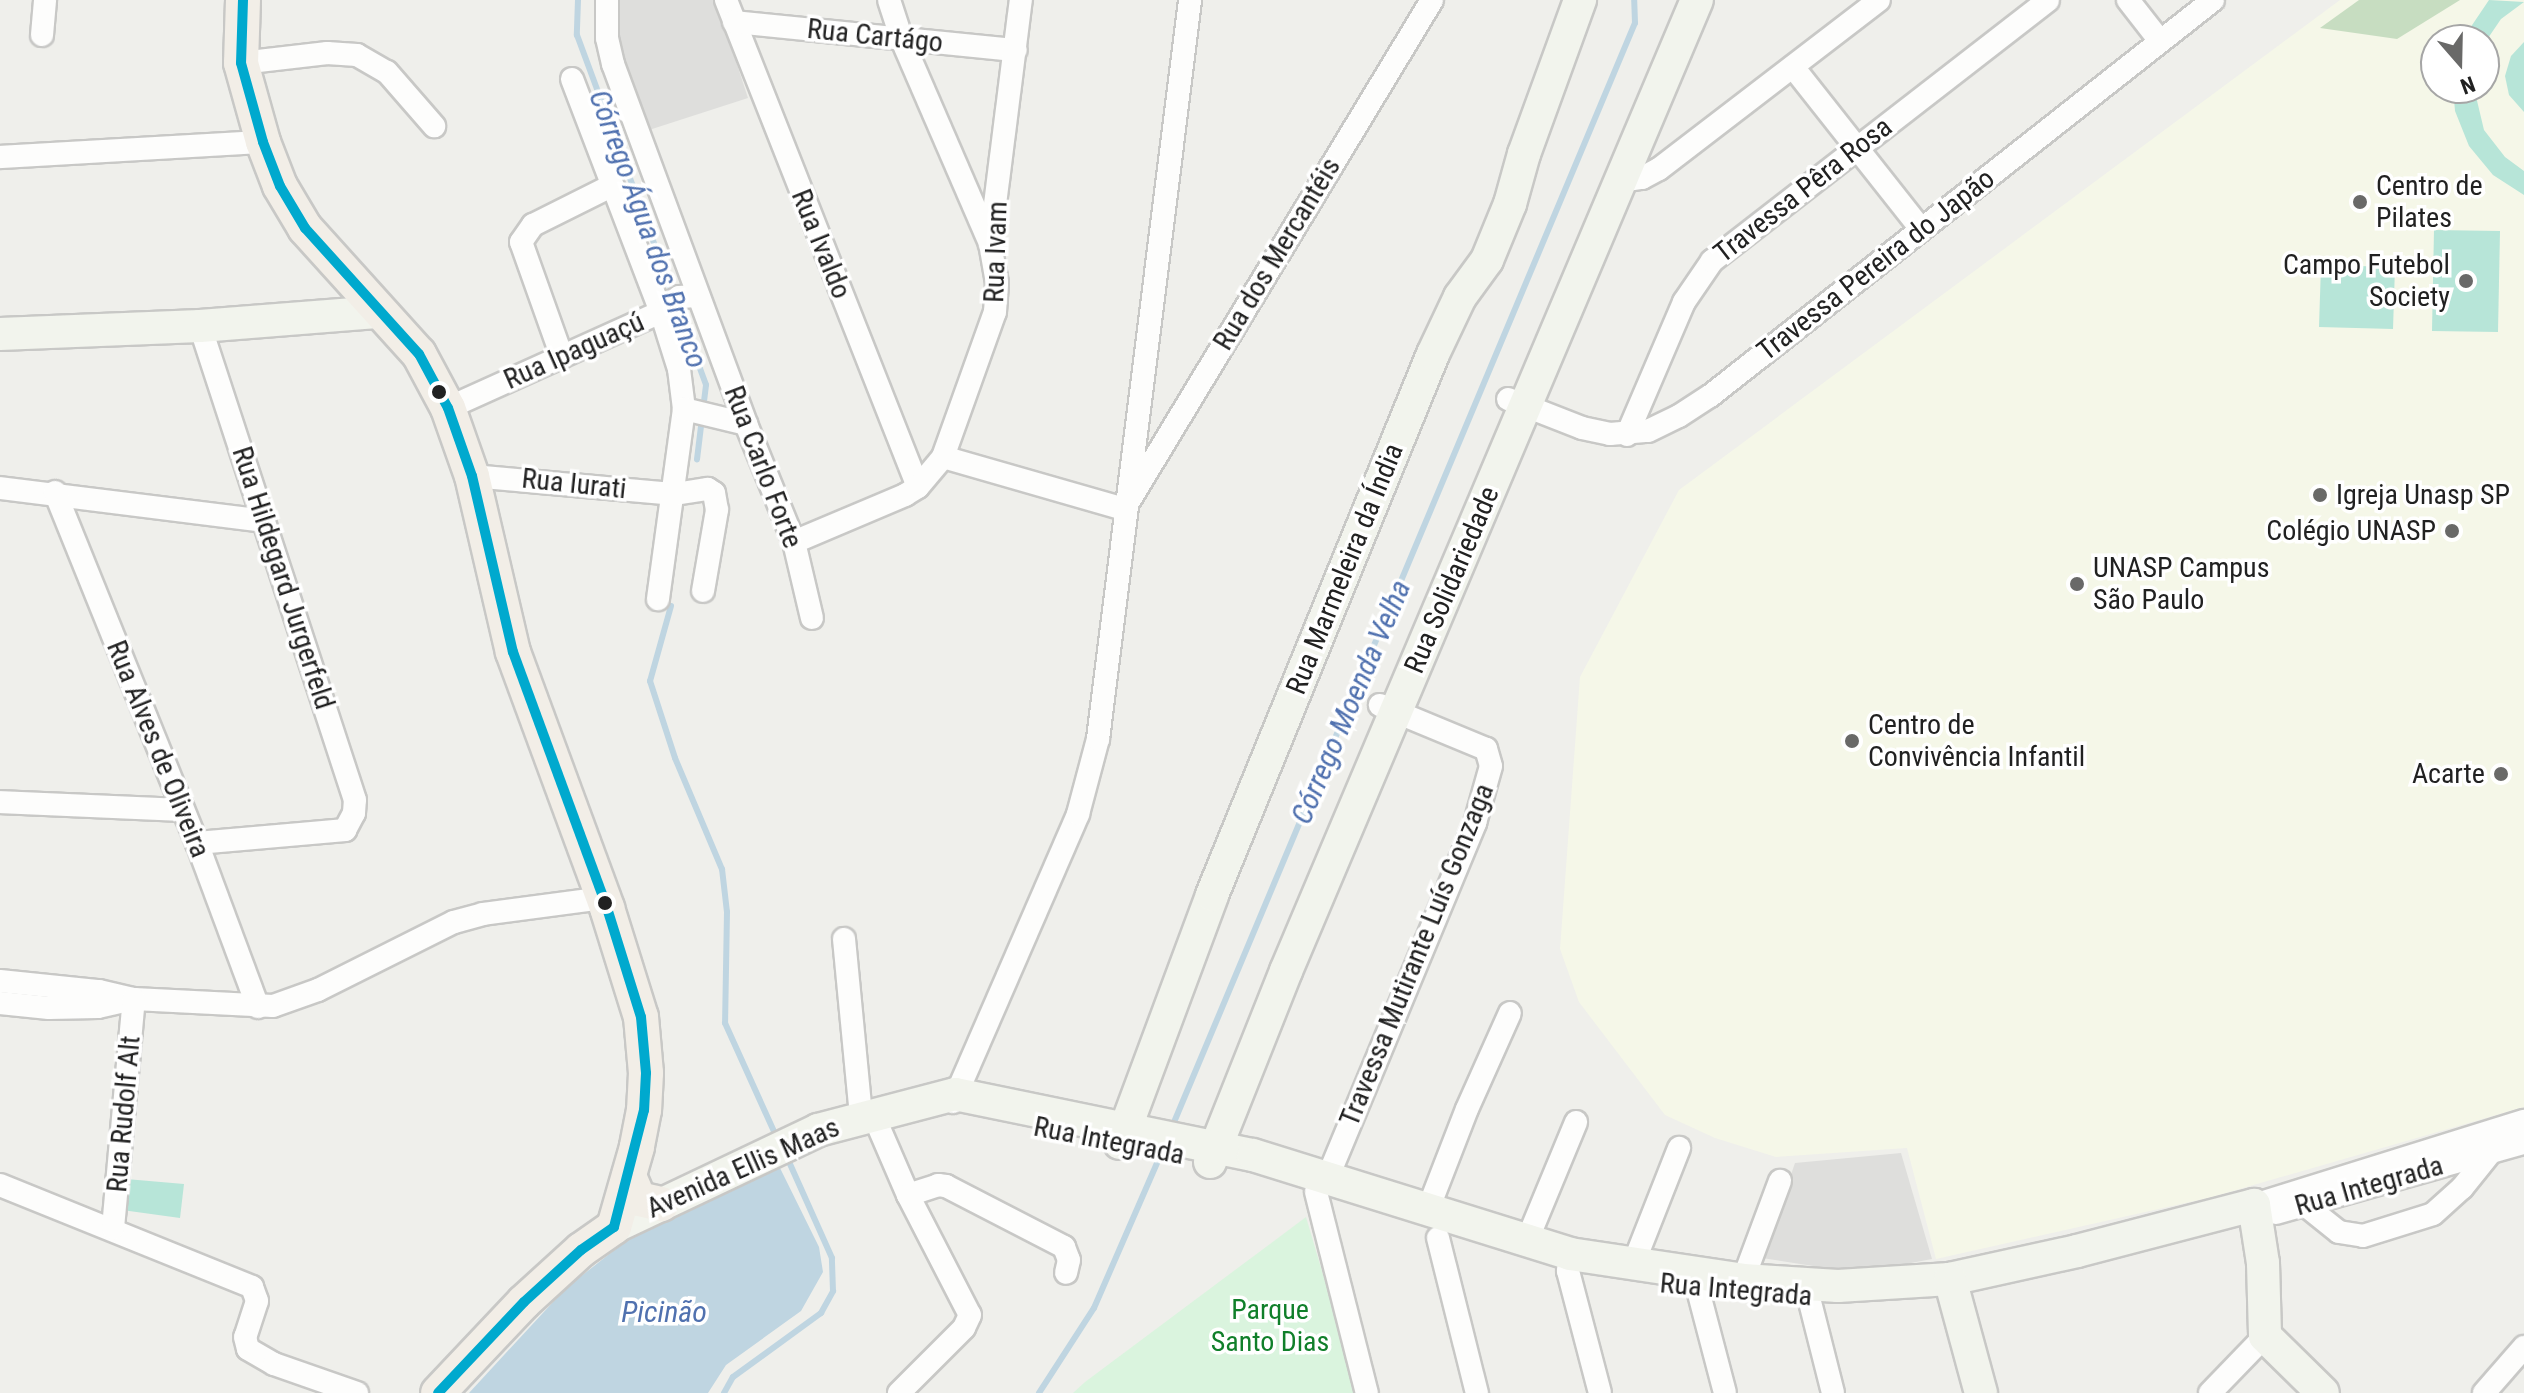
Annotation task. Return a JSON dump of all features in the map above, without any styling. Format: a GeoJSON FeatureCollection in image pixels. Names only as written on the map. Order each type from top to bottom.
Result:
{"type":"FeatureCollection","features":[{"type":"Feature","properties":{"kind":"main road"},"geometry":{"type":"LineString","coordinates":[[243,0],[241,63],[263,142],[280,186],[299,219],[419,354],[448,408],[472,476],[513,652],[629,974],[641,1017],[644,1110],[614,1227]]}},
{"type":"Feature","properties":{"kind":"main road","name":"Rua Marmeleira da Índia"},"geometry":{"type":"LineString","coordinates":[[1129,1138],[1212,895],[1428,367],[1460,297],[1487,260],[1510,204],[1524,154],[1580,0]]}},
{"type":"Feature","properties":{"kind":"main road","name":"Rua Solidariedade"},"geometry":{"type":"LineString","coordinates":[[1194,1151],[1388,708],[1516,403],[1677,0]]}},
{"type":"Feature","properties":{"kind":"main road","name":"Rua Solidariedade"},"geometry":{"type":"LineString","coordinates":[[1516,403],[1620,181],[1697,0]]}},
{"type":"Feature","properties":{"kind":"main road"},"geometry":{"type":"LineString","coordinates":[[0,334],[200,326],[379,312]]}},
{"type":"Feature","properties":{"kind":"main road","name":"Rua Integrada"},"geometry":{"type":"LineString","coordinates":[[943,1099],[1028,1126],[1129,1138],[1194,1151],[1322,1185],[1432,1225],[1499,1257],[1633,1265],[1743,1280],[1952,1288]]}},
{"type":"Feature","properties":{"kind":"main road","name":"Avenida Ellis Maas"},"geometry":{"type":"LineString","coordinates":[[438,1393],[524,1302],[581,1250],[614,1227],[818,1130],[943,1099]]}},
{"type":"Feature","properties":{"kind":"main road"},"geometry":{"type":"LineString","coordinates":[[629,1176],[639,1199],[650,1205],[661,1204]]}},
{"type":"Feature","properties":{"kind":"main road"},"geometry":{"type":"LineString","coordinates":[[2255,1212],[2263,1263],[2265,1336],[2323,1393]]}},
{"type":"Feature","properties":{"kind":"main road","name":"Rua Integrada"},"geometry":{"type":"LineString","coordinates":[[1432,1225],[1526,1243],[1569,1263],[1698,1290],[1809,1298],[1952,1288],[2119,1258],[2255,1212]]}},
{"type":"Feature","properties":{"kind":"main road"},"geometry":{"type":"LineString","coordinates":[[1952,1288],[1981,1393]]}},
{"type":"Feature","properties":{"kind":"street"},"geometry":{"type":"LineString","coordinates":[[42,35],[45,0]]}},
{"type":"Feature","properties":{"kind":"street","name":"Rua Carlo Forte"},"geometry":{"type":"LineString","coordinates":[[607,0],[607,38],[613,64],[736,421],[794,542],[812,618]]}},
{"type":"Feature","properties":{"kind":"street","name":"Rua Ivaldo"},"geometry":{"type":"LineString","coordinates":[[726,0],[918,487]]}},
{"type":"Feature","properties":{"kind":"street"},"geometry":{"type":"LineString","coordinates":[[889,0],[902,40],[990,244]]}},
{"type":"Feature","properties":{"kind":"street","name":"Rua Ivam"},"geometry":{"type":"LineString","coordinates":[[918,487],[943,457],[995,312],[997,283],[990,244],[1021,0]]}},
{"type":"Feature","properties":{"kind":"street"},"geometry":{"type":"LineString","coordinates":[[943,1099],[1078,814],[1089,780],[1098,739],[1124,509],[1190,0]]}},
{"type":"Feature","properties":{"kind":"street","name":"Rua dos Mercantéis"},"geometry":{"type":"LineString","coordinates":[[1124,509],[1432,0]]}},
{"type":"Feature","properties":{"kind":"street"},"geometry":{"type":"LineString","coordinates":[[1620,181],[1642,178],[1659,169],[1879,0]]}},
{"type":"Feature","properties":{"kind":"street","name":"Travessa Pêra Rosa"},"geometry":{"type":"LineString","coordinates":[[1627,435],[1696,281],[1726,247],[2048,0]]}},
{"type":"Feature","properties":{"kind":"street"},"geometry":{"type":"LineString","coordinates":[[2128,0],[2160,41]]}},
{"type":"Feature","properties":{"kind":"street","name":"Travessa Pereira do Japão"},"geometry":{"type":"LineString","coordinates":[[1516,403],[1582,428],[1627,435],[1665,424],[1710,396],[2210,1]]}},
{"type":"Feature","properties":{"kind":"street","name":"Rua Cartágo"},"geometry":{"type":"LineString","coordinates":[[734,22],[1016,50]]}},
{"type":"Feature","properties":{"kind":"street"},"geometry":{"type":"LineString","coordinates":[[241,63],[327,53],[357,55],[387,72],[434,126]]}},
{"type":"Feature","properties":{"kind":"street"},"geometry":{"type":"LineString","coordinates":[[1793,67],[1921,229]]}},
{"type":"Feature","properties":{"kind":"street"},"geometry":{"type":"LineString","coordinates":[[572,79],[611,186],[663,309],[689,409],[658,599]]}},
{"type":"Feature","properties":{"kind":"street"},"geometry":{"type":"LineString","coordinates":[[0,157],[263,142]]}},
{"type":"Feature","properties":{"kind":"street"},"geometry":{"type":"LineString","coordinates":[[562,357],[521,242],[533,225],[611,186]]}},
{"type":"Feature","properties":{"kind":"street","name":"Rua Ipaguaçú"},"geometry":{"type":"LineString","coordinates":[[448,408],[663,309],[679,297],[695,296]]}},
{"type":"Feature","properties":{"kind":"street","name":"Rua Hildegard Jurgerfeld"},"geometry":{"type":"LineString","coordinates":[[197,843],[345,830],[354,813],[353,788],[200,326]]}},
{"type":"Feature","properties":{"kind":"street"},"geometry":{"type":"LineString","coordinates":[[689,409],[736,421]]}},
{"type":"Feature","properties":{"kind":"street"},"geometry":{"type":"LineString","coordinates":[[943,457],[1124,509]]}},
{"type":"Feature","properties":{"kind":"street","name":"Rua Iurati"},"geometry":{"type":"LineString","coordinates":[[472,476],[675,494],[708,489],[716,501],[703,591]]}},
{"type":"Feature","properties":{"kind":"street"},"geometry":{"type":"LineString","coordinates":[[794,542],[918,487]]}},
{"type":"Feature","properties":{"kind":"street"},"geometry":{"type":"LineString","coordinates":[[0,488],[55,492],[264,521]]}},
{"type":"Feature","properties":{"kind":"street","name":"Rua Alves de Oliveira"},"geometry":{"type":"LineString","coordinates":[[55,492],[197,843],[258,1007]]}},
{"type":"Feature","properties":{"kind":"street","name":"Travessa Mutirante Luís Gonzaga"},"geometry":{"type":"LineString","coordinates":[[1322,1185],[1475,823],[1491,766],[1486,749],[1388,708]]}},
{"type":"Feature","properties":{"kind":"street"},"geometry":{"type":"LineString","coordinates":[[0,802],[183,810]]}},
{"type":"Feature","properties":{"kind":"street"},"geometry":{"type":"LineString","coordinates":[[0,981],[99,991],[134,999],[258,1007],[295,1000],[454,922],[483,914],[603,898]]}},
{"type":"Feature","properties":{"kind":"street"},"geometry":{"type":"LineString","coordinates":[[844,939],[867,1116],[970,1319],[899,1393]]}},
{"type":"Feature","properties":{"kind":"street"},"geometry":{"type":"LineString","coordinates":[[0,1003],[98,1007],[134,999]]}},
{"type":"Feature","properties":{"kind":"street","name":"Rua Rudolf Alt"},"geometry":{"type":"LineString","coordinates":[[113,1228],[134,999]]}},
{"type":"Feature","properties":{"kind":"street"},"geometry":{"type":"LineString","coordinates":[[1477,1393],[1432,1225],[1467,1109],[1510,1013]]}},
{"type":"Feature","properties":{"kind":"street","name":"Rua Integrada"},"geometry":{"type":"LineString","coordinates":[[2255,1212],[2524,1121]]}},
{"type":"Feature","properties":{"kind":"street"},"geometry":{"type":"LineString","coordinates":[[1526,1243],[1576,1122]]}},
{"type":"Feature","properties":{"kind":"street","name":"Rua Integrada"},"geometry":{"type":"LineString","coordinates":[[2255,1212],[2305,1205],[2524,1143]]}},
{"type":"Feature","properties":{"kind":"street"},"geometry":{"type":"LineString","coordinates":[[1633,1265],[1679,1148]]}},
{"type":"Feature","properties":{"kind":"street"},"geometry":{"type":"LineString","coordinates":[[2305,1205],[2339,1232],[2363,1236],[2433,1214],[2462,1188],[2491,1152]]}},
{"type":"Feature","properties":{"kind":"street"},"geometry":{"type":"LineString","coordinates":[[1743,1280],[1780,1181]]}},
{"type":"Feature","properties":{"kind":"street"},"geometry":{"type":"LineString","coordinates":[[0,1185],[113,1228],[252,1287],[257,1301],[245,1337],[248,1349],[274,1364],[357,1393]]}},
{"type":"Feature","properties":{"kind":"street"},"geometry":{"type":"LineString","coordinates":[[908,1195],[938,1185],[959,1193],[1064,1247],[1069,1260],[1066,1273]]}},
{"type":"Feature","properties":{"kind":"street"},"geometry":{"type":"LineString","coordinates":[[1322,1185],[1367,1393]]}},
{"type":"Feature","properties":{"kind":"street"},"geometry":{"type":"LineString","coordinates":[[1569,1263],[1600,1393]]}},
{"type":"Feature","properties":{"kind":"street"},"geometry":{"type":"LineString","coordinates":[[1698,1290],[1725,1393]]}},
{"type":"Feature","properties":{"kind":"street"},"geometry":{"type":"LineString","coordinates":[[1809,1298],[1833,1393]]}},
{"type":"Feature","properties":{"kind":"street"},"geometry":{"type":"LineString","coordinates":[[2210,1393],[2265,1336]]}},
{"type":"Feature","properties":{"kind":"street"},"geometry":{"type":"LineString","coordinates":[[2484,1393],[2524,1347]]}},
{"type":"Feature","properties":{"kind":"shaded area"},"geometry":{"type":"Polygon","coordinates":[[[600,0],[716,0],[748,98],[649,130],[605,46],[600,0]]]}},
{"type":"Feature","properties":{"kind":"shaded area","name":"UNASP Campus São Paulo"},"geometry":{"type":"Polygon","coordinates":[[[2340,0],[2524,0],[2524,1107],[2212,1197],[1936,1259],[1907,1148],[1776,1157],[1715,1138],[1665,1115],[1579,1002],[1560,949],[1580,677],[1679,490],[2340,0]]]}},
{"type":"Feature","properties":{"kind":"shaded area"},"geometry":{"type":"Polygon","coordinates":[[[1901,1153],[1932,1259],[1858,1273],[1762,1258],[1795,1163],[1901,1153]]]}},
{"type":"Feature","properties":{"kind":"green space"},"geometry":{"type":"Polygon","coordinates":[[[2359,0],[2460,0],[2397,39],[2320,28],[2359,0]]]}},
{"type":"Feature","properties":{"kind":"green space"},"geometry":{"type":"Polygon","coordinates":[[[2489,0],[2524,2],[2498,24],[2473,24],[2489,0]]]}},
{"type":"Feature","properties":{"kind":"green space"},"geometry":{"type":"Polygon","coordinates":[[[2524,42],[2524,112],[2509,95],[2505,76],[2511,56],[2524,42]]]}},
{"type":"Feature","properties":{"kind":"green space"},"geometry":{"type":"Polygon","coordinates":[[[2454,104],[2478,104],[2484,130],[2505,157],[2524,171],[2524,195],[2493,175],[2469,146],[2454,104]]]}},
{"type":"Feature","properties":{"kind":"green space","name":"Campo Futebol Society"},"geometry":{"type":"Polygon","coordinates":[[[2434,230],[2500,231],[2498,332],[2432,331],[2434,230]]]}},
{"type":"Feature","properties":{"kind":"green space"},"geometry":{"type":"Polygon","coordinates":[[[2321,265],[2395,267],[2393,329],[2319,327],[2321,265]]]}},
{"type":"Feature","properties":{"kind":"green space"},"geometry":{"type":"Polygon","coordinates":[[[126,1179],[184,1184],[180,1218],[122,1210],[126,1179]]]}},
{"type":"Feature","properties":{"kind":"green space","name":"Parque Santo Dias"},"geometry":{"type":"Polygon","coordinates":[[[1306,1217],[1358,1393],[1073,1393],[1085,1382],[1306,1217]]]}},
{"type":"Feature","properties":{"kind":"water","name":"Picinão"},"geometry":{"type":"Polygon","coordinates":[[[780,1168],[819,1247],[823,1272],[801,1311],[726,1365],[708,1393],[469,1393],[566,1288],[631,1237],[780,1168]]]}},
{"type":"Feature","properties":{"kind":"waterway","name":"Córrego Água dos Branco"},"geometry":{"type":"LineString","coordinates":[[578,0],[577,35],[673,295]]}},
{"type":"Feature","properties":{"kind":"waterway","name":"Córrego Moenda Velha"},"geometry":{"type":"LineString","coordinates":[[1172,1127],[1635,23],[1634,0]]}},
{"type":"Feature","properties":{"kind":"waterway","name":"Córrego Água dos Branco"},"geometry":{"type":"LineString","coordinates":[[677,306],[706,385],[697,459]]}},
{"type":"Feature","properties":{"kind":"waterway","name":"Córrego Água dos Branco"},"geometry":{"type":"LineString","coordinates":[[671,606],[650,681],[675,758],[722,869],[727,912],[725,1023],[777,1138]]}},
{"type":"Feature","properties":{"kind":"waterway","name":"Córrego Moenda Velha"},"geometry":{"type":"LineString","coordinates":[[1039,1393],[1094,1308],[1165,1145]]}},
{"type":"Feature","properties":{"kind":"waterway","name":"Córrego Água dos Branco"},"geometry":{"type":"LineString","coordinates":[[724,1393],[733,1377],[821,1313],[833,1291],[832,1258],[786,1155]]}},
{"type":"Feature","properties":{"kind":"transit line"},"geometry":{"type":"LineString","coordinates":[[243,0],[241,63],[263,142],[280,186],[305,228],[419,354],[448,408],[472,476],[513,652],[607,908],[641,1017],[646,1073],[644,1110],[614,1227],[581,1250],[524,1302],[438,1393]]}},
{"type":"Feature","properties":{"kind":"place","name":"Centro de Pilates"},"geometry":{"type":"Point","coordinates":[2360,202]}},
{"type":"Feature","properties":{"kind":"place","name":"Campo Futebol Society"},"geometry":{"type":"Point","coordinates":[2466,281]}},
{"type":"Feature","properties":{"kind":"place","name":"Igreja Unasp SP"},"geometry":{"type":"Point","coordinates":[2320,495]}},
{"type":"Feature","properties":{"kind":"place","name":"Colégio UNASP"},"geometry":{"type":"Point","coordinates":[2452,531]}},
{"type":"Feature","properties":{"kind":"place","name":"UNASP Campus São Paulo"},"geometry":{"type":"Point","coordinates":[2077,584]}},
{"type":"Feature","properties":{"kind":"place","name":"Centro de Convivência Infantil"},"geometry":{"type":"Point","coordinates":[1852,741]}},
{"type":"Feature","properties":{"kind":"place","name":"Acarte"},"geometry":{"type":"Point","coordinates":[2501,774]}}]}
